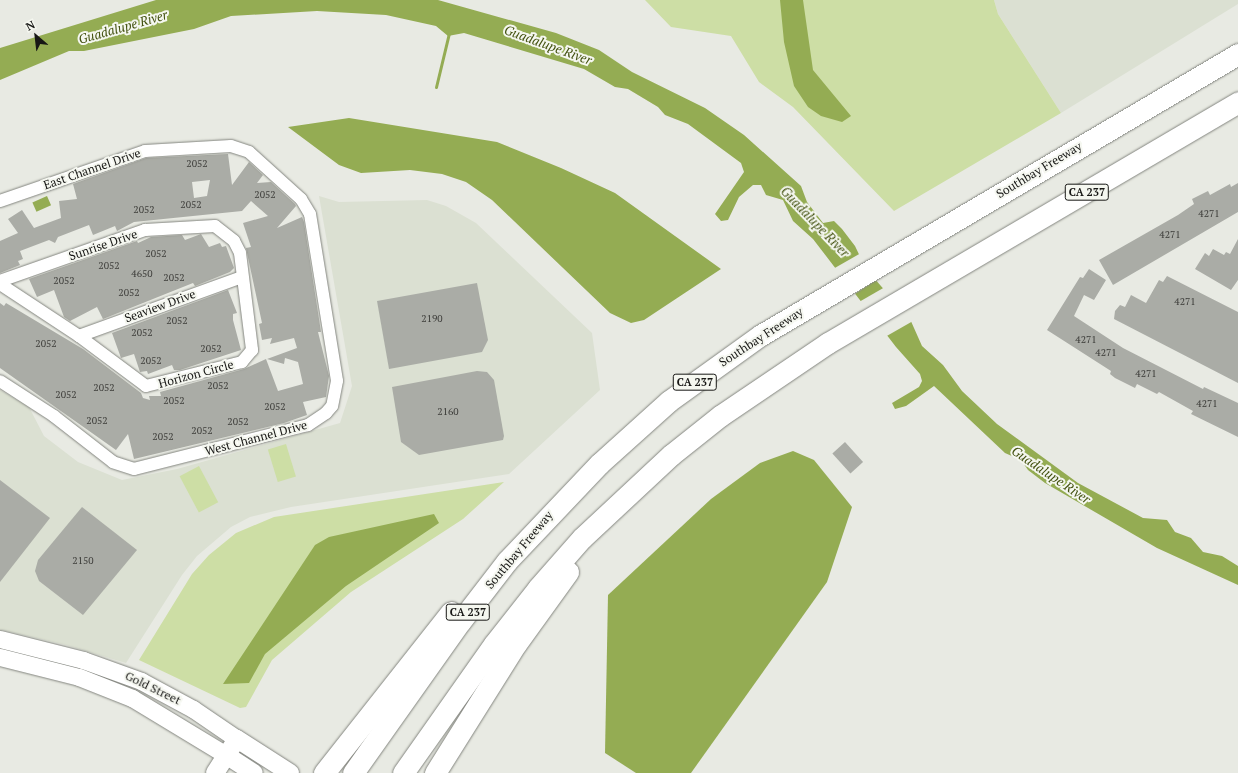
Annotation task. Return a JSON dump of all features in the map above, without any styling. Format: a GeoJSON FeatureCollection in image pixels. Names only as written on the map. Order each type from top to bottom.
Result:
{"type":"FeatureCollection","features":[{"type":"Feature","properties":{"kind":"highway","name":"Southbay Freeway"},"geometry":{"type":"LineString","coordinates":[[353,773],[460,622],[507,561],[599,464],[692,384],[800,311],[1072,150],[1238,54]]}},
{"type":"Feature","properties":{"kind":"highway","name":"CA 237"},"geometry":{"type":"LineString","coordinates":[[403,773],[494,644],[538,588],[626,495],[720,416],[828,343],[935,282],[1238,102]]}},
{"type":"Feature","properties":{"kind":"highway"},"geometry":{"type":"LineString","coordinates":[[325,771],[465,594],[533,514],[562,484],[599,464]]}},
{"type":"Feature","properties":{"kind":"highway"},"geometry":{"type":"LineString","coordinates":[[435,773],[516,644],[626,495]]}},
{"type":"Feature","properties":{"kind":"main road","name":"Gold Street"},"geometry":{"type":"LineString","coordinates":[[0,639],[83,660],[141,681],[193,709],[236,739],[290,773]]}},
{"type":"Feature","properties":{"kind":"main road","name":"Gold Street"},"geometry":{"type":"LineString","coordinates":[[0,657],[79,677],[132,698],[254,773]]}},
{"type":"Feature","properties":{"kind":"main road"},"geometry":{"type":"LineString","coordinates":[[215,773],[236,739]]}},
{"type":"Feature","properties":{"kind":"street","name":"East Channel Drive"},"geometry":{"type":"LineString","coordinates":[[0,201],[131,153],[231,146],[249,152],[306,206]]}},
{"type":"Feature","properties":{"kind":"street","name":"West Channel Drive"},"geometry":{"type":"LineString","coordinates":[[0,381],[54,416],[113,462],[127,468],[143,468],[318,420],[332,406],[337,381],[313,224],[306,206]]}},
{"type":"Feature","properties":{"kind":"street","name":"Horizon Circle"},"geometry":{"type":"LineString","coordinates":[[0,284],[79,336],[146,386],[242,362],[250,355],[252,345],[238,246],[220,228],[209,225]]}},
{"type":"Feature","properties":{"kind":"street","name":"Sunrise Drive"},"geometry":{"type":"LineString","coordinates":[[0,281],[145,230],[209,225]]}},
{"type":"Feature","properties":{"kind":"street","name":"Seaview Drive"},"geometry":{"type":"LineString","coordinates":[[79,336],[242,276]]}},
{"type":"Feature","properties":{"kind":"shaded area"},"geometry":{"type":"Polygon","coordinates":[[[645,0],[994,0],[998,14],[1061,113],[894,211],[793,107],[759,82],[731,36],[671,27],[645,0]]]}},
{"type":"Feature","properties":{"kind":"shaded area"},"geometry":{"type":"Polygon","coordinates":[[[994,0],[1238,0],[1238,4],[1061,113],[998,14],[994,0]]]}},
{"type":"Feature","properties":{"kind":"shaded area"},"geometry":{"type":"Polygon","coordinates":[[[319,196],[339,202],[427,200],[446,206],[476,223],[592,333],[600,390],[509,474],[291,507],[250,517],[231,527],[197,556],[182,575],[126,663],[66,645],[2,630],[0,639],[0,390],[29,407],[44,436],[78,462],[122,480],[177,469],[340,423],[352,386],[319,196]]]}},
{"type":"Feature","properties":{"kind":"shaded area"},"geometry":{"type":"Polygon","coordinates":[[[286,444],[296,477],[278,482],[268,450],[286,444]]]}},
{"type":"Feature","properties":{"kind":"shaded area"},"geometry":{"type":"Polygon","coordinates":[[[199,466],[218,502],[199,513],[180,476],[199,466]]]}},
{"type":"Feature","properties":{"kind":"shaded area"},"geometry":{"type":"Polygon","coordinates":[[[504,482],[463,519],[351,592],[272,660],[246,707],[240,708],[139,660],[192,574],[209,555],[236,533],[274,517],[504,482]]]}},
{"type":"Feature","properties":{"kind":"water","name":"Guadalupe River"},"geometry":{"type":"Polygon","coordinates":[[[156,0],[438,0],[556,33],[599,50],[632,72],[705,108],[744,135],[801,186],[807,202],[823,223],[834,221],[855,246],[866,269],[910,319],[922,346],[943,365],[962,391],[997,424],[1078,483],[1143,518],[1167,520],[1175,532],[1191,538],[1203,552],[1222,556],[1238,566],[1238,585],[1157,548],[1045,483],[1028,470],[1021,460],[1005,453],[934,386],[906,406],[895,409],[892,403],[919,387],[922,381],[920,374],[896,347],[813,239],[793,221],[783,200],[766,195],[761,185],[753,185],[739,197],[728,220],[721,221],[715,214],[744,172],[741,163],[688,124],[665,115],[658,107],[628,89],[615,87],[584,69],[464,33],[448,36],[436,26],[386,15],[317,11],[231,16],[194,29],[84,51],[69,51],[0,80],[0,48],[156,0]]]}},
{"type":"Feature","properties":{"kind":"water"},"geometry":{"type":"Polygon","coordinates":[[[780,0],[803,0],[813,70],[851,116],[842,122],[821,116],[808,107],[794,86],[784,42],[780,0]]]}},
{"type":"Feature","properties":{"kind":"water"},"geometry":{"type":"Polygon","coordinates":[[[349,118],[497,142],[561,168],[615,193],[721,269],[644,320],[631,323],[610,313],[492,200],[466,182],[442,174],[410,170],[361,173],[339,165],[288,127],[349,118]]]}},
{"type":"Feature","properties":{"kind":"water"},"geometry":{"type":"Polygon","coordinates":[[[47,196],[51,205],[36,212],[32,203],[47,196]]]}},
{"type":"Feature","properties":{"kind":"water"},"geometry":{"type":"Polygon","coordinates":[[[793,451],[814,460],[852,507],[827,582],[691,773],[636,773],[605,753],[608,595],[711,499],[760,463],[793,451]]]}},
{"type":"Feature","properties":{"kind":"water"},"geometry":{"type":"Polygon","coordinates":[[[434,514],[439,523],[346,586],[265,654],[249,683],[223,684],[315,545],[329,537],[434,514]]]}},
{"type":"Feature","properties":{"kind":"pier"},"geometry":{"type":"Polygon","coordinates":[[[861,253],[878,279],[853,295],[833,269],[861,253]]]}},
{"type":"Feature","properties":{"kind":"pier"},"geometry":{"type":"Polygon","coordinates":[[[885,287],[913,321],[885,337],[859,302],[885,287]]]}},
{"type":"Feature","properties":{"kind":"building"},"geometry":{"type":"Polygon","coordinates":[[[228,154],[232,185],[249,162],[263,175],[257,183],[271,182],[295,204],[296,206],[277,228],[302,217],[304,222],[321,332],[318,332],[329,376],[326,397],[303,402],[307,415],[284,423],[134,459],[128,434],[116,450],[0,368],[0,303],[4,306],[6,303],[83,349],[141,393],[143,398],[150,400],[149,396],[161,396],[160,392],[244,369],[266,359],[278,391],[303,384],[298,362],[285,358],[284,364],[267,359],[297,348],[294,338],[270,344],[272,338],[262,340],[259,324],[262,323],[246,248],[251,247],[243,223],[268,216],[251,201],[242,211],[134,222],[117,231],[115,226],[93,235],[89,225],[58,237],[55,243],[49,240],[20,251],[23,259],[18,261],[20,265],[0,273],[0,241],[18,233],[8,219],[22,210],[34,228],[61,218],[59,201],[77,199],[73,184],[146,158],[228,154]],[[210,180],[192,182],[194,198],[207,196],[210,180]]]}},
{"type":"Feature","properties":{"kind":"building"},"geometry":{"type":"Polygon","coordinates":[[[1238,183],[1238,212],[1113,285],[1099,260],[1178,215],[1194,204],[1192,199],[1208,191],[1210,195],[1230,184],[1231,187],[1238,183]]]}},
{"type":"Feature","properties":{"kind":"building"},"geometry":{"type":"Polygon","coordinates":[[[201,234],[209,247],[220,243],[222,247],[226,246],[234,268],[230,272],[195,286],[193,283],[103,319],[97,307],[70,321],[64,317],[54,290],[37,297],[29,279],[137,241],[138,243],[151,237],[182,235],[185,240],[201,234]]]}},
{"type":"Feature","properties":{"kind":"building"},"geometry":{"type":"Polygon","coordinates":[[[1238,239],[1238,280],[1231,290],[1195,269],[1205,253],[1209,256],[1213,249],[1224,255],[1226,252],[1230,254],[1238,239]]]}},
{"type":"Feature","properties":{"kind":"building"},"geometry":{"type":"Polygon","coordinates":[[[1089,269],[1106,280],[1094,300],[1084,295],[1074,316],[1123,348],[1203,389],[1204,387],[1238,403],[1238,437],[1191,414],[1193,411],[1159,392],[1157,394],[1137,384],[1135,388],[1115,378],[1110,374],[1111,371],[1047,330],[1080,277],[1083,278],[1089,269]]]}},
{"type":"Feature","properties":{"kind":"building"},"geometry":{"type":"Polygon","coordinates":[[[1167,276],[1238,312],[1238,383],[1114,319],[1115,311],[1120,305],[1125,307],[1131,295],[1146,303],[1159,280],[1163,282],[1167,276]]]}},
{"type":"Feature","properties":{"kind":"building"},"geometry":{"type":"Polygon","coordinates":[[[477,283],[488,340],[482,352],[389,369],[377,301],[477,283]]]}},
{"type":"Feature","properties":{"kind":"building"},"geometry":{"type":"Polygon","coordinates":[[[228,290],[237,313],[233,314],[233,320],[241,350],[180,370],[174,370],[172,365],[148,374],[147,371],[140,372],[134,354],[121,358],[112,333],[228,290]]]}},
{"type":"Feature","properties":{"kind":"building"},"geometry":{"type":"Polygon","coordinates":[[[477,371],[487,372],[494,380],[504,436],[503,440],[419,455],[401,442],[392,387],[477,371]]]}},
{"type":"Feature","properties":{"kind":"building"},"geometry":{"type":"Polygon","coordinates":[[[845,442],[863,462],[850,473],[832,453],[845,442]]]}},
{"type":"Feature","properties":{"kind":"building"},"geometry":{"type":"Polygon","coordinates":[[[0,480],[50,518],[0,582],[0,480]]]}},
{"type":"Feature","properties":{"kind":"building"},"geometry":{"type":"Polygon","coordinates":[[[82,507],[137,550],[83,615],[39,581],[35,571],[38,560],[82,507]]]}},
{"type":"Feature","properties":{"kind":"waterway"},"geometry":{"type":"LineString","coordinates":[[436,87],[449,33]]}}]}
